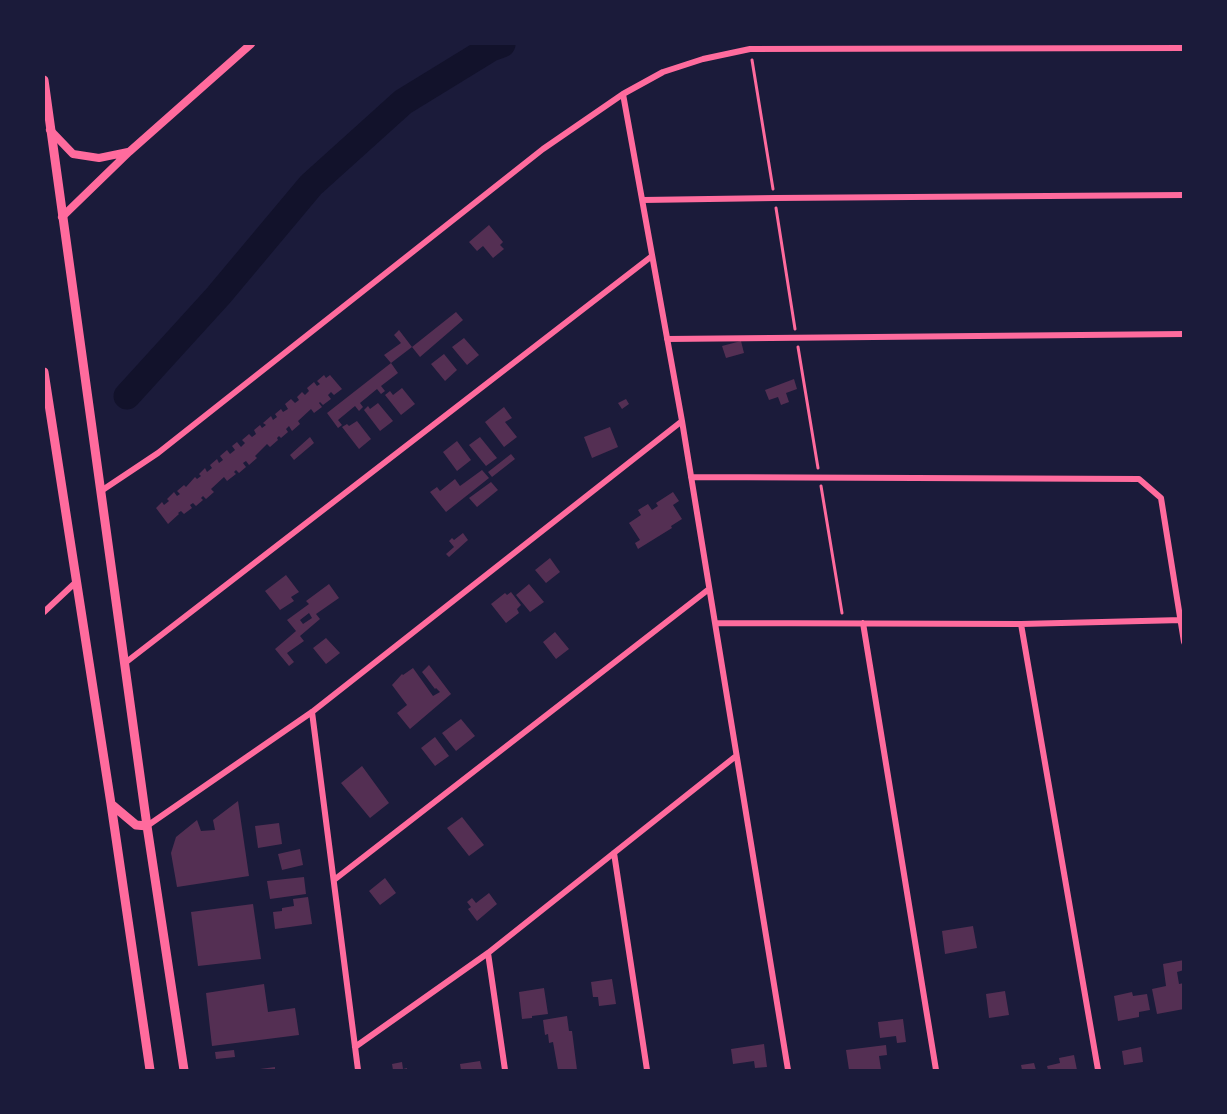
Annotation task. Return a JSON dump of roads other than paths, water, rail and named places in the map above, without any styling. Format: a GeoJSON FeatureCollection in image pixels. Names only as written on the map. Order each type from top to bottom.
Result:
{"type":"FeatureCollection","features":[{"type":"Feature","properties":{"kind":"main road"},"geometry":{"type":"LineString","coordinates":[[44,80],[147,826],[184,1071]]}},
{"type":"Feature","properties":{"kind":"main road"},"geometry":{"type":"LineString","coordinates":[[44,372],[150,1071]]}},
{"type":"Feature","properties":{"kind":"main road"},"geometry":{"type":"LineString","coordinates":[[111,804],[136,825],[147,826]]}},
{"type":"Feature","properties":{"kind":"street"},"geometry":{"type":"LineString","coordinates":[[63,217],[129,152],[251,44]]}},
{"type":"Feature","properties":{"kind":"street"},"geometry":{"type":"LineString","coordinates":[[101,491],[158,453],[543,149],[623,94],[663,72],[703,59],[750,49],[1184,48]]}},
{"type":"Feature","properties":{"kind":"street"},"geometry":{"type":"LineString","coordinates":[[623,94],[682,421],[788,1071]]}},
{"type":"Feature","properties":{"kind":"street"},"geometry":{"type":"LineString","coordinates":[[50,130],[73,154],[99,158],[129,152]]}},
{"type":"Feature","properties":{"kind":"street"},"geometry":{"type":"LineString","coordinates":[[643,200],[1184,195]]}},
{"type":"Feature","properties":{"kind":"street"},"geometry":{"type":"LineString","coordinates":[[124,663],[652,256]]}},
{"type":"Feature","properties":{"kind":"street"},"geometry":{"type":"LineString","coordinates":[[667,339],[1184,334]]}},
{"type":"Feature","properties":{"kind":"street"},"geometry":{"type":"LineString","coordinates":[[147,826],[312,712],[682,421]]}},
{"type":"Feature","properties":{"kind":"street"},"geometry":{"type":"LineString","coordinates":[[691,477],[1139,479],[1161,498],[1184,642]]}},
{"type":"Feature","properties":{"kind":"street"},"geometry":{"type":"LineString","coordinates":[[44,612],[76,582]]}},
{"type":"Feature","properties":{"kind":"street"},"geometry":{"type":"LineString","coordinates":[[334,880],[710,589]]}},
{"type":"Feature","properties":{"kind":"street"},"geometry":{"type":"LineString","coordinates":[[715,623],[1021,624],[1182,620]]}},
{"type":"Feature","properties":{"kind":"street"},"geometry":{"type":"LineString","coordinates":[[863,623],[936,1071]]}},
{"type":"Feature","properties":{"kind":"street"},"geometry":{"type":"LineString","coordinates":[[1021,624],[1098,1071]]}},
{"type":"Feature","properties":{"kind":"street"},"geometry":{"type":"LineString","coordinates":[[312,712],[358,1071]]}},
{"type":"Feature","properties":{"kind":"street"},"geometry":{"type":"LineString","coordinates":[[355,1047],[488,953],[736,756]]}},
{"type":"Feature","properties":{"kind":"street"},"geometry":{"type":"LineString","coordinates":[[615,853],[647,1071]]}},
{"type":"Feature","properties":{"kind":"street"},"geometry":{"type":"LineString","coordinates":[[488,953],[505,1071]]}},
{"type":"Feature","properties":{"kind":"waterway"},"geometry":{"type":"LineString","coordinates":[[127,396],[218,296],[311,185],[403,102],[491,48],[502,44]]}}]}
